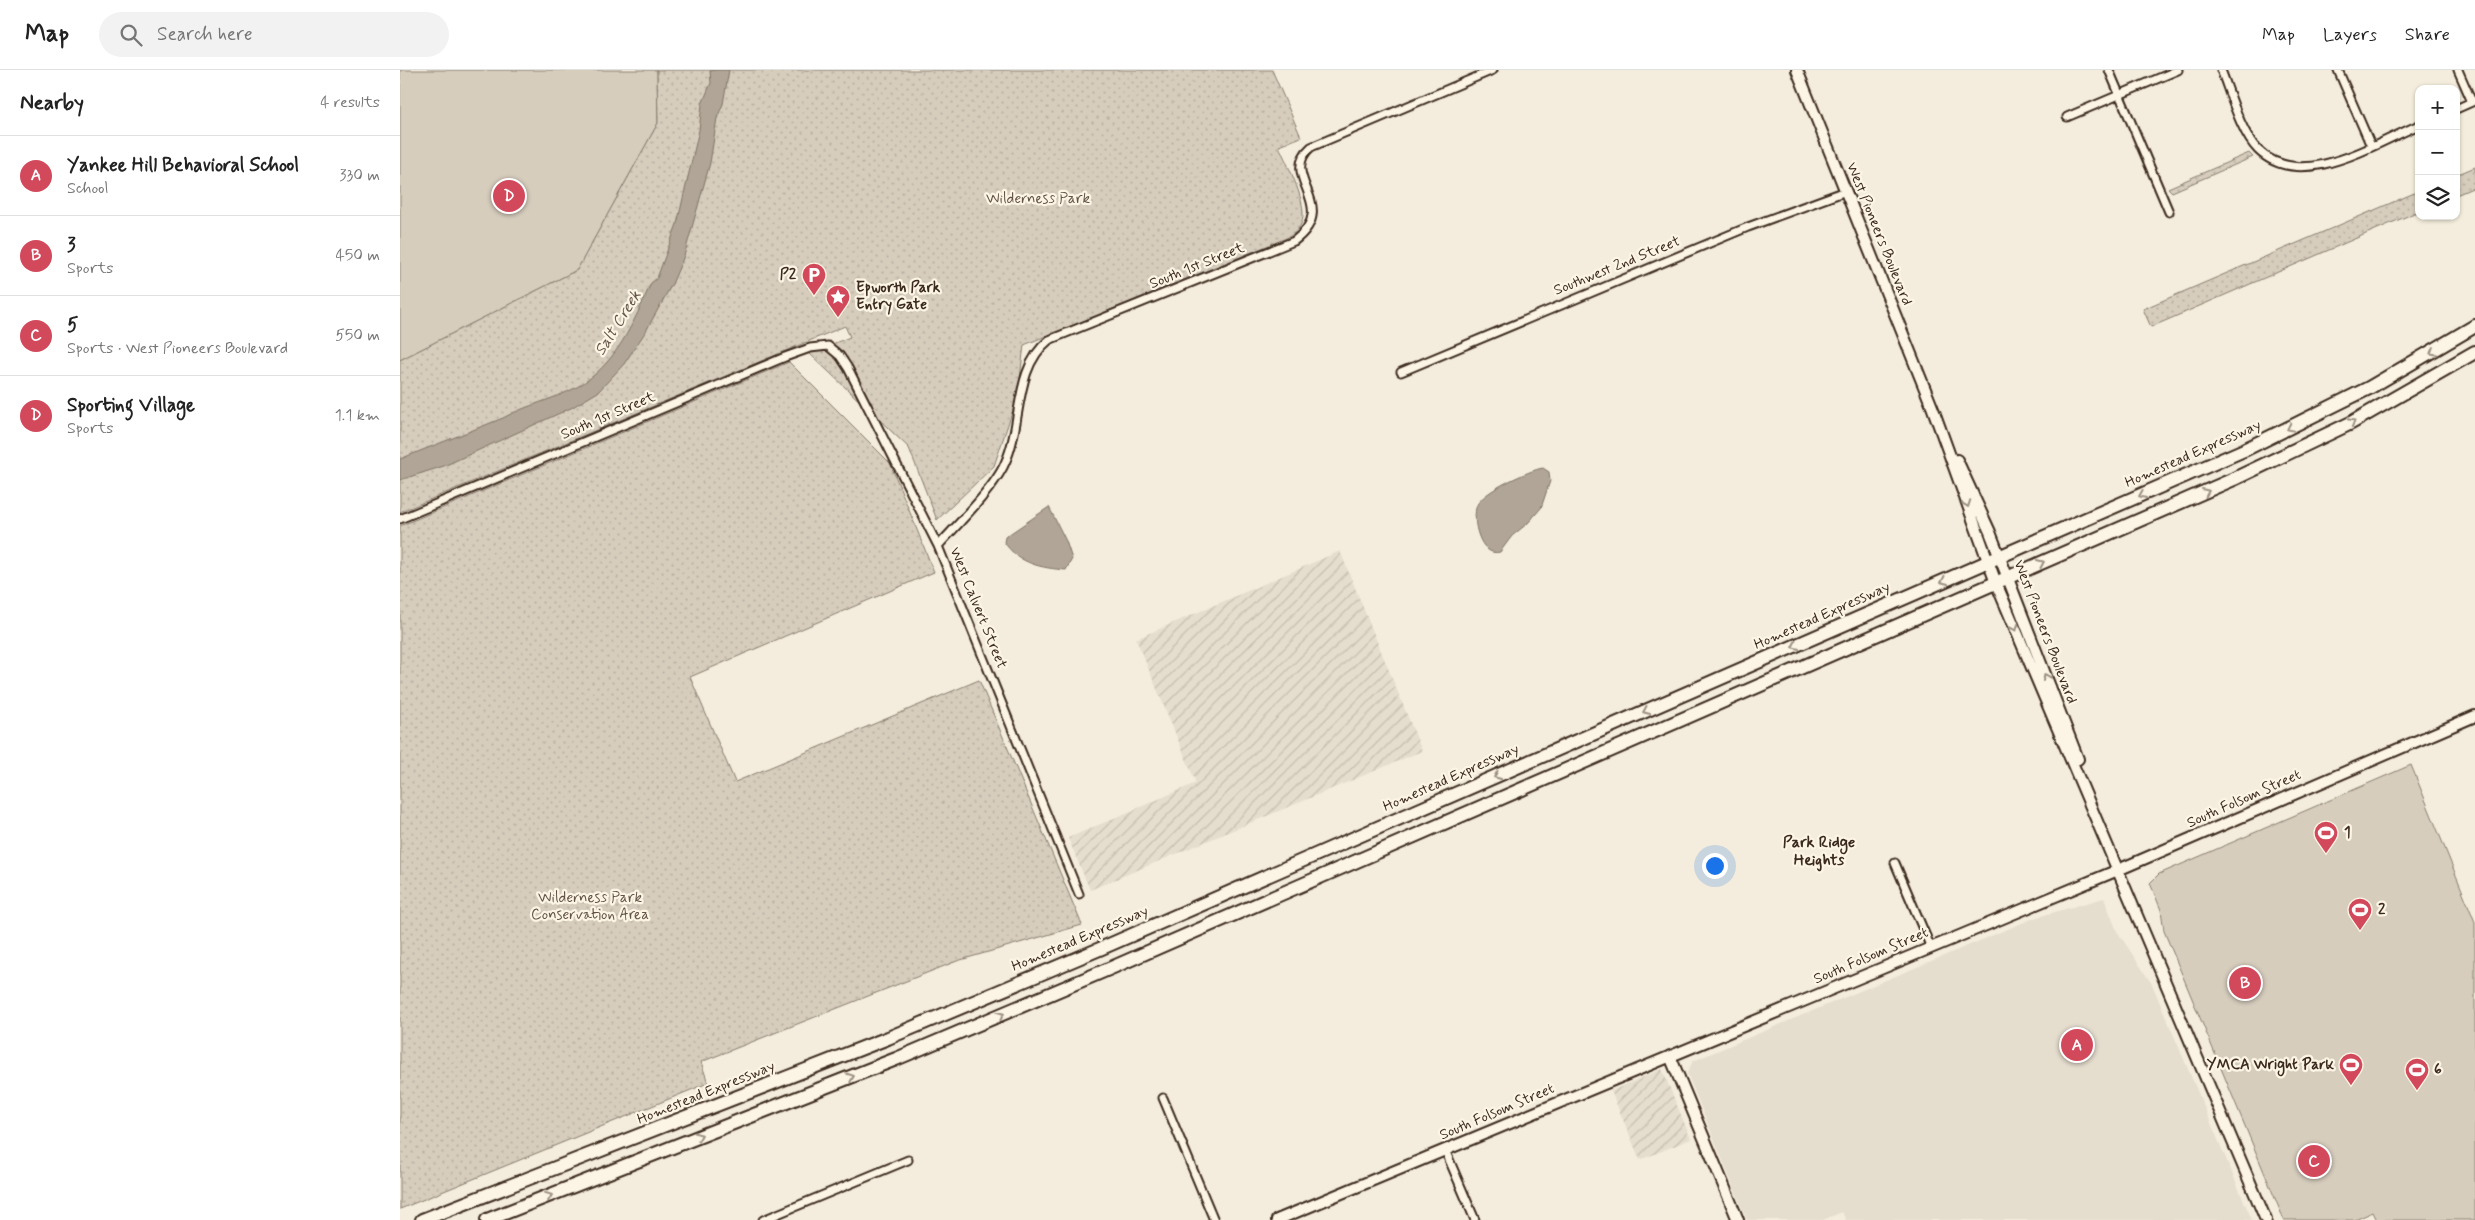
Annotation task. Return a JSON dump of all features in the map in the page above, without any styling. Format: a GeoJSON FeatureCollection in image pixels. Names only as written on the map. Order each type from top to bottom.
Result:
{"type":"FeatureCollection","features":[{"type":"Feature","properties":{"kind":"highway","name":"Homestead Expressway"},"geometry":{"type":"LineString","coordinates":[[422,1220],[654,1132],[897,1034],[1102,948],[2244,450],[2369,388],[2475,326]]}},
{"type":"Feature","properties":{"kind":"highway"},"geometry":{"type":"LineString","coordinates":[[487,1220],[968,1029],[2001,580],[2292,452],[2351,423],[2475,352]]}},
{"type":"Feature","properties":{"kind":"main road","name":"West Pioneers Boulevard"},"geometry":{"type":"LineString","coordinates":[[1797,70],[2118,870],[2266,1220]]}},
{"type":"Feature","properties":{"kind":"main road","name":"South Folsom Street"},"geometry":{"type":"LineString","coordinates":[[1277,1220],[2118,870],[2475,716]]}},
{"type":"Feature","properties":{"kind":"main road"},"geometry":{"type":"LineString","coordinates":[[1670,1056],[1738,1220]]}},
{"type":"Feature","properties":{"kind":"street","name":"South 1st Street"},"geometry":{"type":"LineString","coordinates":[[938,546],[997,477],[1006,463],[1018,421],[1027,369],[1040,347],[1049,340],[1294,241],[1307,229],[1313,213],[1311,196],[1300,168],[1303,153],[1311,146],[1493,70]]}},
{"type":"Feature","properties":{"kind":"street"},"geometry":{"type":"LineString","coordinates":[[2109,70],[2169,212]]}},
{"type":"Feature","properties":{"kind":"street"},"geometry":{"type":"LineString","coordinates":[[2067,117],[2178,70]]}},
{"type":"Feature","properties":{"kind":"street"},"geometry":{"type":"LineString","coordinates":[[2221,70],[2248,136],[2258,150],[2270,159],[2287,166],[2304,168],[2322,166],[2415,127]]}},
{"type":"Feature","properties":{"kind":"street"},"geometry":{"type":"LineString","coordinates":[[2338,70],[2371,146]]}},
{"type":"Feature","properties":{"kind":"street"},"geometry":{"type":"LineString","coordinates":[[2458,70],[2473,101],[2460,107]]}},
{"type":"Feature","properties":{"kind":"street","name":"Southwest 2nd Street"},"geometry":{"type":"LineString","coordinates":[[1401,372],[1748,227],[1846,191]]}},
{"type":"Feature","properties":{"kind":"street","name":"South 1st Street"},"geometry":{"type":"LineString","coordinates":[[400,519],[785,357],[810,348],[828,346]]}},
{"type":"Feature","properties":{"kind":"street","name":"West Calvert Street"},"geometry":{"type":"LineString","coordinates":[[828,346],[840,356],[848,368],[938,546],[1079,894]]}},
{"type":"Feature","properties":{"kind":"street"},"geometry":{"type":"LineString","coordinates":[[1895,863],[1930,948]]}},
{"type":"Feature","properties":{"kind":"street"},"geometry":{"type":"LineString","coordinates":[[1164,1098],[1214,1220]]}},
{"type":"Feature","properties":{"kind":"street"},"geometry":{"type":"LineString","coordinates":[[1445,1150],[1475,1220]]}},
{"type":"Feature","properties":{"kind":"street"},"geometry":{"type":"LineString","coordinates":[[763,1220],[908,1160]]}},
{"type":"Feature","properties":{"kind":"shaded area"},"geometry":{"type":"Polygon","coordinates":[[[729,70],[723,104],[717,118],[710,163],[684,256],[672,284],[646,331],[624,364],[598,392],[571,408],[444,466],[400,480],[400,459],[521,409],[568,392],[591,378],[613,355],[638,313],[651,283],[657,278],[677,224],[699,130],[702,104],[711,83],[710,71],[729,70]]]}},
{"type":"Feature","properties":{"kind":"shaded area"},"geometry":{"type":"Polygon","coordinates":[[[1543,468],[1549,472],[1550,481],[1541,508],[1528,523],[1512,536],[1500,552],[1493,552],[1487,549],[1482,543],[1476,528],[1475,511],[1477,505],[1487,494],[1496,488],[1517,477],[1543,468]]]}},
{"type":"Feature","properties":{"kind":"shaded area"},"geometry":{"type":"Polygon","coordinates":[[[1049,507],[1066,541],[1072,559],[1066,570],[1039,566],[1024,560],[1016,555],[1004,542],[1005,537],[1049,507]]]}},
{"type":"Feature","properties":{"kind":"shaded area"},"geometry":{"type":"Polygon","coordinates":[[[1340,551],[1422,751],[1090,890],[1068,838],[1196,783],[1136,639],[1340,551]]]}},
{"type":"Feature","properties":{"kind":"shaded area"},"geometry":{"type":"Polygon","coordinates":[[[2104,898],[2117,931],[2152,984],[2252,1220],[1846,1220],[1842,1212],[1823,1220],[1747,1220],[1687,1073],[1693,1061],[2034,918],[2104,898]]]}},
{"type":"Feature","properties":{"kind":"shaded area"},"geometry":{"type":"Polygon","coordinates":[[[1662,1069],[1691,1139],[1640,1160],[1611,1091],[1662,1069]]]}},
{"type":"Feature","properties":{"kind":"green space"},"geometry":{"type":"Polygon","coordinates":[[[400,70],[657,70],[658,123],[577,270],[400,360],[400,70]]]}},
{"type":"Feature","properties":{"kind":"green space","name":"Wilderness Park"},"geometry":{"type":"Polygon","coordinates":[[[657,70],[1272,70],[1301,137],[1279,146],[1296,185],[1303,217],[1298,229],[1287,238],[1024,345],[1018,395],[994,466],[937,520],[909,448],[809,353],[850,337],[845,326],[400,512],[400,360],[577,270],[658,123],[657,70]]]}},
{"type":"Feature","properties":{"kind":"green space"},"geometry":{"type":"Polygon","coordinates":[[[2249,153],[2253,157],[2172,192],[2168,188],[2249,153]]]}},
{"type":"Feature","properties":{"kind":"green space"},"geometry":{"type":"Polygon","coordinates":[[[2475,167],[2475,187],[2460,193],[2460,173],[2475,167]]]}},
{"type":"Feature","properties":{"kind":"green space"},"geometry":{"type":"Polygon","coordinates":[[[2415,193],[2415,213],[2151,327],[2143,309],[2415,193]]]}},
{"type":"Feature","properties":{"kind":"green space","name":"Wilderness Park Conservation Area"},"geometry":{"type":"Polygon","coordinates":[[[789,362],[890,463],[934,572],[690,677],[735,782],[979,680],[1082,925],[957,961],[701,1062],[708,1083],[400,1209],[400,526],[789,362]]]}},
{"type":"Feature","properties":{"kind":"green space","name":"YMCA Wright Park"},"geometry":{"type":"Polygon","coordinates":[[[2411,765],[2475,922],[2475,1220],[2377,1220],[2373,1212],[2355,1220],[2284,1220],[2164,931],[2161,910],[2150,883],[2159,874],[2411,765]]]}},
{"type":"Feature","properties":{"kind":"place","name":"Sporting Village"},"geometry":{"type":"Point","coordinates":[509,196]}},
{"type":"Feature","properties":{"kind":"place","name":"P2"},"geometry":{"type":"Point","coordinates":[814,296]}},
{"type":"Feature","properties":{"kind":"place","name":"Epworth Park Entry Gate"},"geometry":{"type":"Point","coordinates":[838,318]}},
{"type":"Feature","properties":{"kind":"place","name":"1"},"geometry":{"type":"Point","coordinates":[2326,854]}},
{"type":"Feature","properties":{"kind":"place","name":"2"},"geometry":{"type":"Point","coordinates":[2360,931]}},
{"type":"Feature","properties":{"kind":"place","name":"3"},"geometry":{"type":"Point","coordinates":[2245,983]}},
{"type":"Feature","properties":{"kind":"place","name":"Yankee Hill Behavioral School"},"geometry":{"type":"Point","coordinates":[2077,1045]}},
{"type":"Feature","properties":{"kind":"place","name":"YMCA Wright Park"},"geometry":{"type":"Point","coordinates":[2351,1086]}},
{"type":"Feature","properties":{"kind":"place","name":"6"},"geometry":{"type":"Point","coordinates":[2417,1091]}},
{"type":"Feature","properties":{"kind":"place","name":"5"},"geometry":{"type":"Point","coordinates":[2314,1161]}},
{"type":"Feature","properties":{"kind":"district","name":"Park Ridge Heights"},"geometry":{"type":"Point","coordinates":[1819,851]}},
{"type":"Feature","properties":{"kind":"water label","name":"Salt Creek"},"geometry":{"type":"Point","coordinates":[618,323]}}]}
